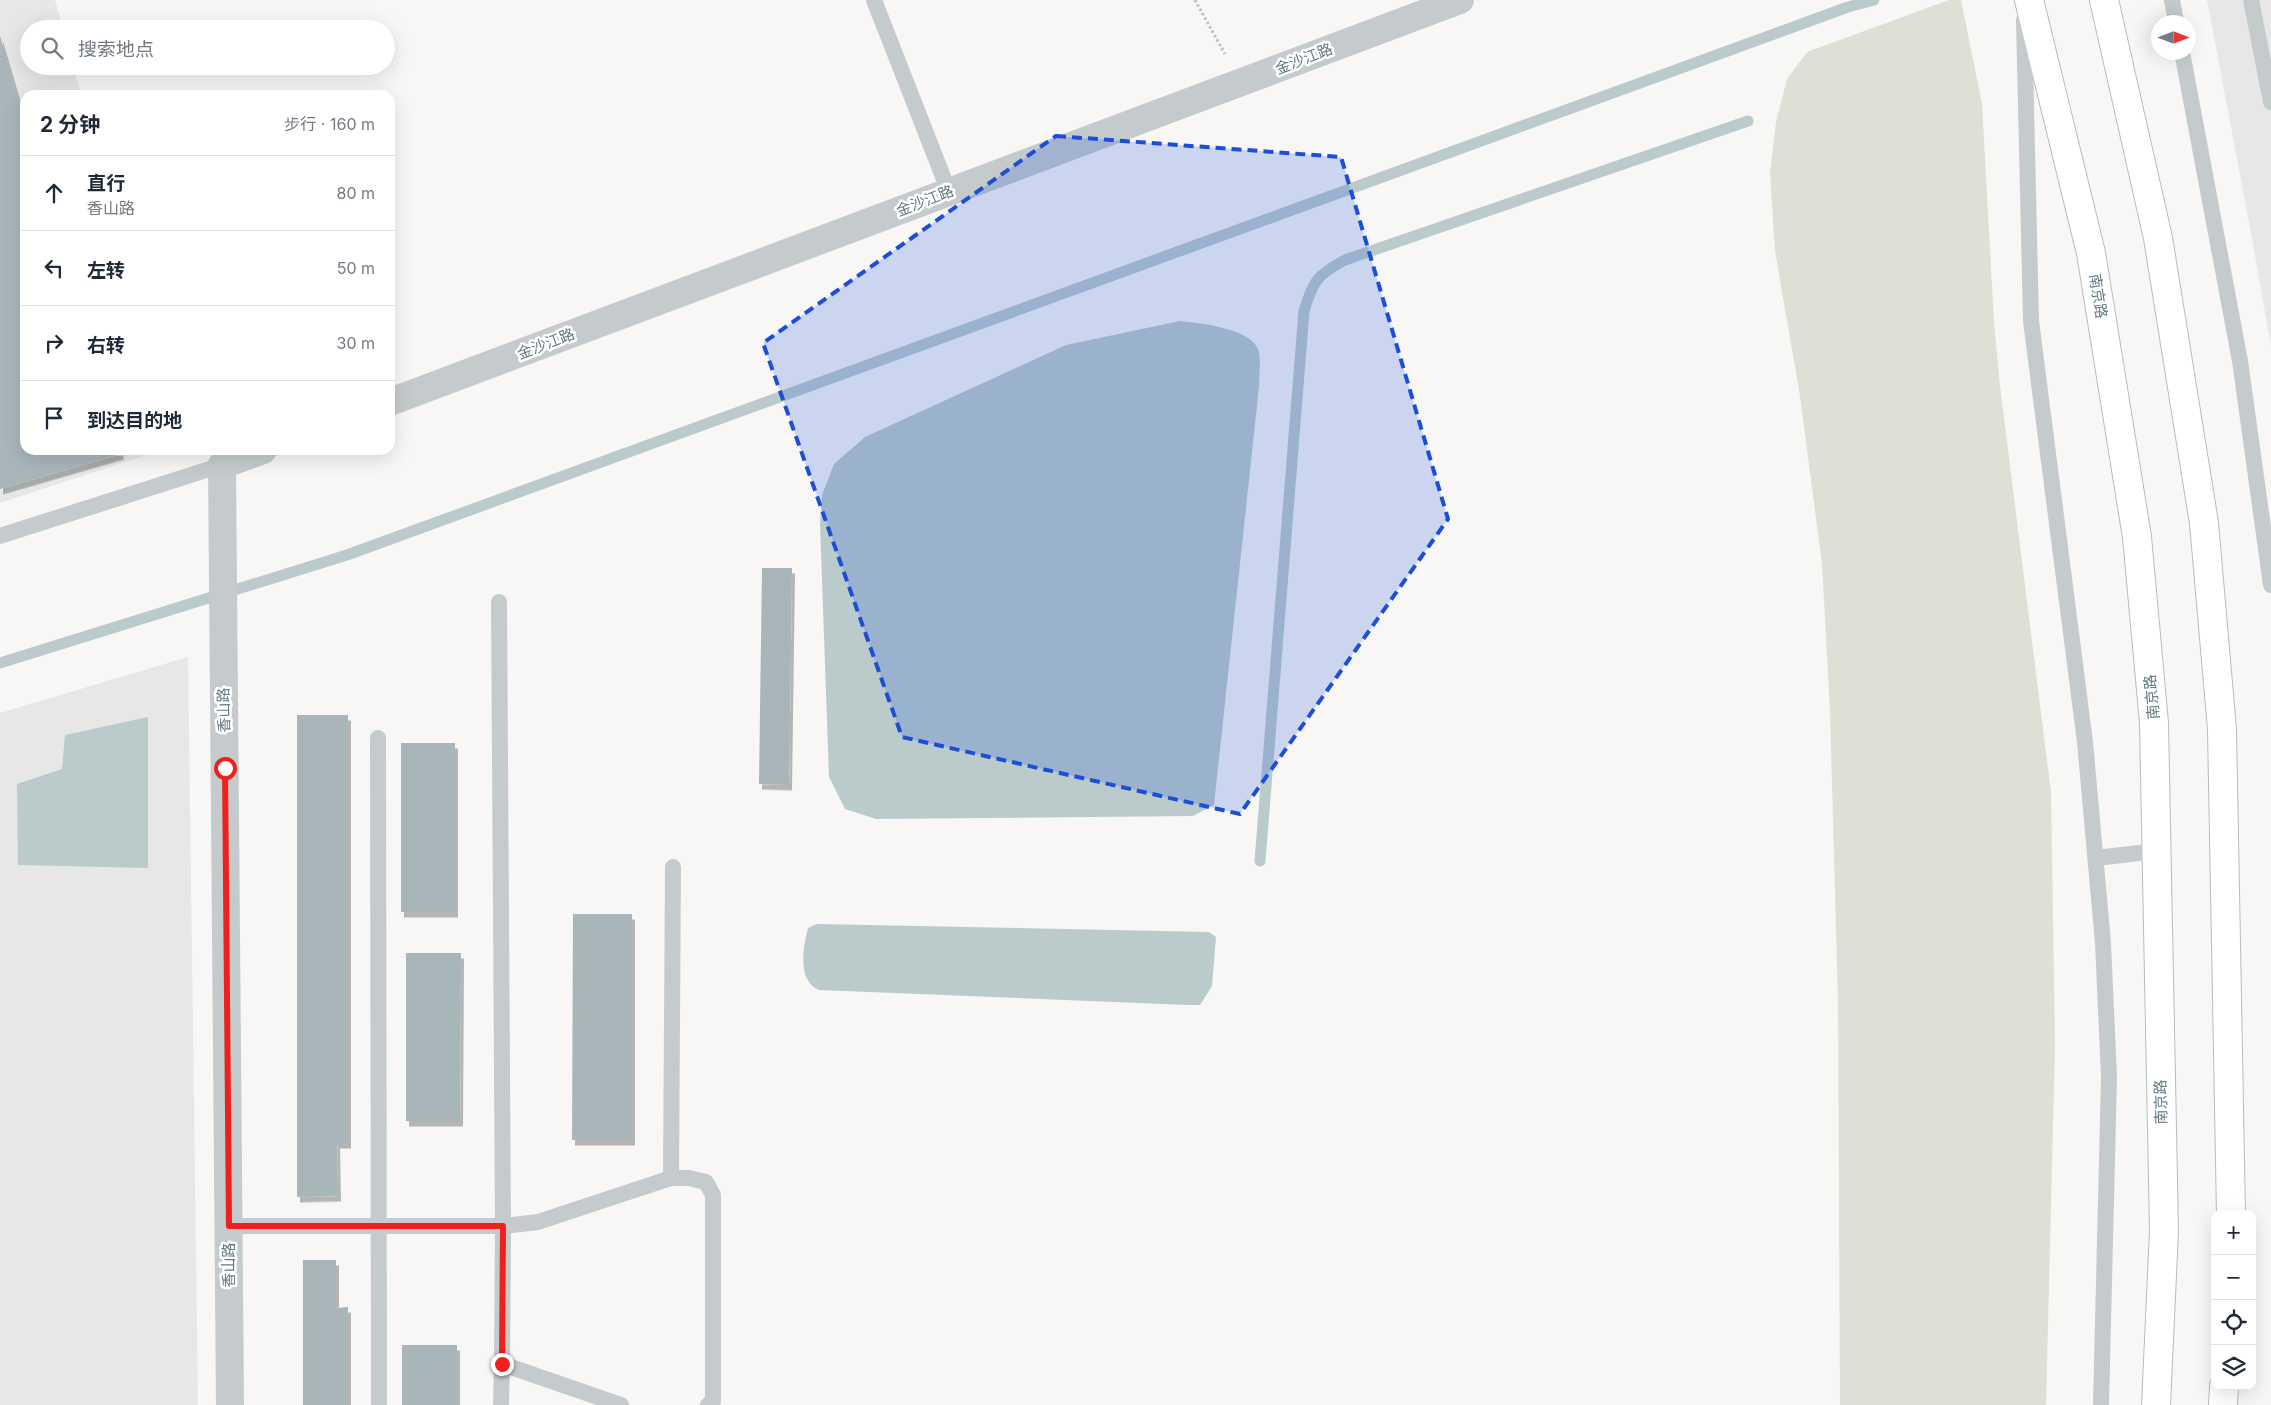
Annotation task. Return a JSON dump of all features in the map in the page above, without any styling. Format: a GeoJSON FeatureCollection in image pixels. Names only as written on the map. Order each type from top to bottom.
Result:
{"type":"FeatureCollection","features":[{"type":"Feature","properties":{"kind":"main road","name":"南京路"},"geometry":{"type":"LineString","coordinates":[[2029,0],[2091,253],[2138,537],[2154,723],[2164,1231],[2156,1405]]}},
{"type":"Feature","properties":{"kind":"main road"},"geometry":{"type":"LineString","coordinates":[[2104,0],[2158,238],[2204,524],[2222,729],[2228,965],[2231,1210]]}},
{"type":"Feature","properties":{"kind":"main road"},"geometry":{"type":"LineString","coordinates":[[2223,1405],[2224,1390]]}},
{"type":"Feature","properties":{"kind":"street","name":"金沙江路"},"geometry":{"type":"LineString","coordinates":[[395,400],[1460,0]]}},
{"type":"Feature","properties":{"kind":"street"},"geometry":{"type":"LineString","coordinates":[[222,465],[249,455]]}},
{"type":"Feature","properties":{"kind":"street","name":"香山路"},"geometry":{"type":"LineString","coordinates":[[222,465],[230,1405]]}},
{"type":"Feature","properties":{"kind":"lane"},"geometry":{"type":"LineString","coordinates":[[874,0],[949,192]]}},
{"type":"Feature","properties":{"kind":"lane"},"geometry":{"type":"LineString","coordinates":[[2024,0],[2031,321],[2085,742],[2104,943],[2109,1077],[2102,1405]]}},
{"type":"Feature","properties":{"kind":"lane"},"geometry":{"type":"LineString","coordinates":[[2172,0],[2175,15]]}},
{"type":"Feature","properties":{"kind":"lane"},"geometry":{"type":"LineString","coordinates":[[2251,0],[2266,49],[2271,102]]}},
{"type":"Feature","properties":{"kind":"lane"},"geometry":{"type":"LineString","coordinates":[[2184,60],[2240,361],[2268,543],[2271,585]]}},
{"type":"Feature","properties":{"kind":"lane"},"geometry":{"type":"LineString","coordinates":[[0,536],[222,465]]}},
{"type":"Feature","properties":{"kind":"lane"},"geometry":{"type":"LineString","coordinates":[[499,602],[503,1226],[501,1405]]}},
{"type":"Feature","properties":{"kind":"lane"},"geometry":{"type":"LineString","coordinates":[[378,738],[379,1405]]}},
{"type":"Feature","properties":{"kind":"lane"},"geometry":{"type":"LineString","coordinates":[[2096,858],[2156,851]]}},
{"type":"Feature","properties":{"kind":"lane"},"geometry":{"type":"LineString","coordinates":[[671,1178],[673,867]]}},
{"type":"Feature","properties":{"kind":"lane"},"geometry":{"type":"LineString","coordinates":[[229,1226],[503,1226],[538,1222],[671,1178],[689,1178],[706,1182],[713,1195],[713,1401],[708,1405]]}},
{"type":"Feature","properties":{"kind":"lane"},"geometry":{"type":"LineString","coordinates":[[502,1364],[621,1405]]}},
{"type":"Feature","properties":{"kind":"path"},"geometry":{"type":"LineString","coordinates":[[1195,0],[1242,82]]}},
{"type":"Feature","properties":{"kind":"highlighted area"},"geometry":{"type":"Polygon","coordinates":[[[1056,136],[1341,157],[1448,519],[1240,814],[902,737],[763,343],[1056,136]]]}},
{"type":"Feature","properties":{"kind":"shaded area"},"geometry":{"type":"Polygon","coordinates":[[[0,0],[55,0],[61,20],[20,20],[20,75],[75,75],[80,90],[20,90],[20,455],[146,455],[0,503],[0,0]]]}},
{"type":"Feature","properties":{"kind":"shaded area"},"geometry":{"type":"Polygon","coordinates":[[[1949,0],[1961,0],[1982,104],[1994,322],[2000,386],[2051,792],[2055,1045],[2046,1405],[1840,1405],[1838,1003],[1830,710],[1822,564],[1800,396],[1775,251],[1770,173],[1776,122],[1787,79],[1807,52],[1949,0]]]}},
{"type":"Feature","properties":{"kind":"shaded area"},"geometry":{"type":"Polygon","coordinates":[[[2207,0],[2271,0],[2271,346],[2251,233],[2207,0]]]}},
{"type":"Feature","properties":{"kind":"shaded area"},"geometry":{"type":"Polygon","coordinates":[[[1180,321],[1200,323],[1238,333],[1255,344],[1260,356],[1259,387],[1214,805],[1193,816],[876,819],[845,809],[829,777],[820,524],[822,495],[834,464],[865,437],[1066,345],[1180,321]]]}},
{"type":"Feature","properties":{"kind":"shaded area"},"geometry":{"type":"Polygon","coordinates":[[[188,657],[198,1405],[0,1405],[0,713],[188,657]]]}},
{"type":"Feature","properties":{"kind":"shaded area"},"geometry":{"type":"Polygon","coordinates":[[[148,717],[148,868],[18,865],[17,784],[62,769],[65,735],[148,717]]]}},
{"type":"Feature","properties":{"kind":"shaded area"},"geometry":{"type":"Polygon","coordinates":[[[817,924],[1209,932],[1216,937],[1212,986],[1200,1005],[819,990],[812,986],[807,979],[803,963],[808,928],[817,924]]]}},
{"type":"Feature","properties":{"kind":"building"},"geometry":{"type":"Polygon","coordinates":[[[0,36],[20,104],[20,455],[118,455],[0,489],[0,36]]]}},
{"type":"Feature","properties":{"kind":"building"},"geometry":{"type":"Polygon","coordinates":[[[762,568],[792,568],[789,785],[759,784],[762,568]]]}},
{"type":"Feature","properties":{"kind":"building"},"geometry":{"type":"Polygon","coordinates":[[[297,715],[348,715],[348,1143],[337,1143],[338,1196],[297,1197],[297,715]]]}},
{"type":"Feature","properties":{"kind":"building"},"geometry":{"type":"Polygon","coordinates":[[[401,743],[455,743],[455,912],[401,912],[401,743]]]}},
{"type":"Feature","properties":{"kind":"building"},"geometry":{"type":"Polygon","coordinates":[[[573,914],[632,914],[632,1140],[572,1140],[573,914]]]}},
{"type":"Feature","properties":{"kind":"building"},"geometry":{"type":"Polygon","coordinates":[[[406,953],[461,953],[460,1121],[406,1121],[406,953]]]}},
{"type":"Feature","properties":{"kind":"building"},"geometry":{"type":"Polygon","coordinates":[[[303,1260],[336,1260],[336,1308],[348,1307],[348,1405],[303,1405],[303,1260]]]}},
{"type":"Feature","properties":{"kind":"building"},"geometry":{"type":"Polygon","coordinates":[[[402,1345],[457,1345],[457,1405],[402,1405],[402,1345]]]}},
{"type":"Feature","properties":{"kind":"waterway"},"geometry":{"type":"LineString","coordinates":[[0,663],[347,555],[1848,7],[1874,0]]}},
{"type":"Feature","properties":{"kind":"waterway"},"geometry":{"type":"LineString","coordinates":[[1260,861],[1304,311],[1310,292],[1317,280],[1328,270],[1345,260],[1748,121]]}},
{"type":"Feature","properties":{"kind":"route"},"geometry":{"type":"LineString","coordinates":[[225,768],[229,1226],[503,1226],[502,1364]]}}]}
